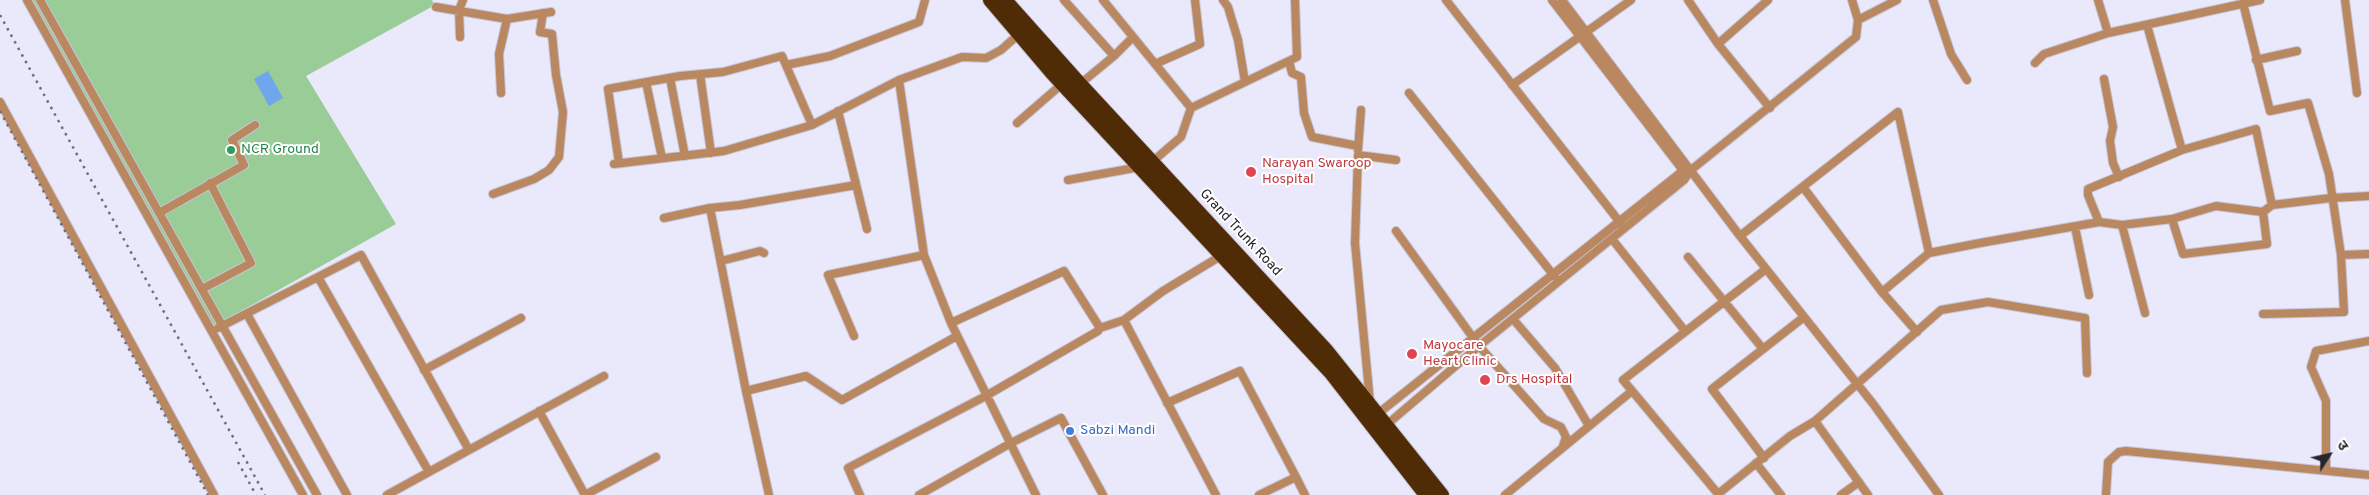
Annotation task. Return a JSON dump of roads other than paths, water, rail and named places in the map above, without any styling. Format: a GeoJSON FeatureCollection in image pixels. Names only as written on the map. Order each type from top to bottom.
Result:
{"type":"FeatureCollection","features":[{"type":"Feature","properties":{"kind":"highway","name":"Grand Trunk Road"},"geometry":{"type":"LineString","coordinates":[[990,0],[1062,84],[1146,164]]}},
{"type":"Feature","properties":{"kind":"highway","name":"Grand Trunk Road"},"geometry":{"type":"LineString","coordinates":[[1005,0],[1080,84],[1146,164],[1227,252],[1327,351],[1376,419],[1426,495]]}},
{"type":"Feature","properties":{"kind":"highway","name":"Grand Trunk Road"},"geometry":{"type":"LineString","coordinates":[[1376,419],[1442,495]]}},
{"type":"Feature","properties":{"kind":"street"},"geometry":{"type":"LineString","coordinates":[[27,0],[303,495]]}},
{"type":"Feature","properties":{"kind":"street"},"geometry":{"type":"LineString","coordinates":[[40,0],[317,495]]}},
{"type":"Feature","properties":{"kind":"street"},"geometry":{"type":"LineString","coordinates":[[460,37],[459,10],[463,0]]}},
{"type":"Feature","properties":{"kind":"street"},"geometry":{"type":"LineString","coordinates":[[786,65],[830,56],[919,22],[925,0]]}},
{"type":"Feature","properties":{"kind":"street"},"geometry":{"type":"LineString","coordinates":[[1064,0],[1114,56]]}},
{"type":"Feature","properties":{"kind":"street"},"geometry":{"type":"LineString","coordinates":[[1103,0],[1191,108]]}},
{"type":"Feature","properties":{"kind":"street"},"geometry":{"type":"LineString","coordinates":[[1155,64],[1200,44],[1195,0]]}},
{"type":"Feature","properties":{"kind":"street"},"geometry":{"type":"LineString","coordinates":[[1223,0],[1228,7],[1238,40],[1245,82]]}},
{"type":"Feature","properties":{"kind":"street"},"geometry":{"type":"LineString","coordinates":[[1068,180],[1146,164],[1181,137],[1191,108],[1297,57],[1295,0]]}},
{"type":"Feature","properties":{"kind":"street"},"geometry":{"type":"LineString","coordinates":[[1446,0],[1625,228]]}},
{"type":"Feature","properties":{"kind":"street"},"geometry":{"type":"LineString","coordinates":[[1552,0],[1583,34],[1692,170],[1740,236],[1858,385],[1939,495]]}},
{"type":"Feature","properties":{"kind":"street"},"geometry":{"type":"LineString","coordinates":[[1376,419],[1682,169],[1583,34],[1562,0]]}},
{"type":"Feature","properties":{"kind":"street"},"geometry":{"type":"LineString","coordinates":[[1512,85],[1631,0]]}},
{"type":"Feature","properties":{"kind":"street"},"geometry":{"type":"LineString","coordinates":[[1688,0],[1718,44],[1770,108]]}},
{"type":"Feature","properties":{"kind":"street"},"geometry":{"type":"LineString","coordinates":[[1718,44],[1768,0]]}},
{"type":"Feature","properties":{"kind":"street"},"geometry":{"type":"LineString","coordinates":[[1376,419],[1479,346],[1559,283],[1684,180],[1692,170],[1856,37],[1858,20],[1852,0]]}},
{"type":"Feature","properties":{"kind":"street"},"geometry":{"type":"LineString","coordinates":[[1858,20],[1895,0]]}},
{"type":"Feature","properties":{"kind":"street"},"geometry":{"type":"LineString","coordinates":[[1933,0],[1951,54],[1967,80]]}},
{"type":"Feature","properties":{"kind":"street"},"geometry":{"type":"LineString","coordinates":[[2098,0],[2108,33]]}},
{"type":"Feature","properties":{"kind":"street"},"geometry":{"type":"LineString","coordinates":[[2035,63],[2044,54],[2108,33],[2260,0]]}},
{"type":"Feature","properties":{"kind":"street"},"geometry":{"type":"LineString","coordinates":[[2345,0],[2357,94]]}},
{"type":"Feature","properties":{"kind":"street"},"geometry":{"type":"LineString","coordinates":[[2243,3],[2270,111],[2308,103],[2329,174],[2331,198],[2341,255],[2344,312],[2263,314]]}},
{"type":"Feature","properties":{"kind":"street"},"geometry":{"type":"LineString","coordinates":[[436,7],[507,18],[547,13],[540,32],[552,34],[556,76],[563,112],[559,157],[549,170],[534,179],[493,194]]}},
{"type":"Feature","properties":{"kind":"street"},"geometry":{"type":"LineString","coordinates":[[501,93],[499,54],[507,18]]}},
{"type":"Feature","properties":{"kind":"street"},"geometry":{"type":"LineString","coordinates":[[2147,25],[2182,150]]}},
{"type":"Feature","properties":{"kind":"street"},"geometry":{"type":"LineString","coordinates":[[812,125],[782,56],[723,72],[670,78],[608,89],[617,164],[711,153],[724,151],[812,125],[898,80],[962,57],[986,58],[1002,50],[1019,34]]}},
{"type":"Feature","properties":{"kind":"street"},"geometry":{"type":"LineString","coordinates":[[1080,84],[1114,56],[1133,36]]}},
{"type":"Feature","properties":{"kind":"street"},"geometry":{"type":"LineString","coordinates":[[2256,60],[2297,51]]}},
{"type":"Feature","properties":{"kind":"street"},"geometry":{"type":"LineString","coordinates":[[1289,61],[1292,73],[1301,77],[1304,114],[1312,137],[1358,146]]}},
{"type":"Feature","properties":{"kind":"street"},"geometry":{"type":"LineString","coordinates":[[700,74],[711,153]]}},
{"type":"Feature","properties":{"kind":"street"},"geometry":{"type":"LineString","coordinates":[[670,78],[685,156]]}},
{"type":"Feature","properties":{"kind":"street"},"geometry":{"type":"LineString","coordinates":[[2104,79],[2113,127],[2110,141],[2112,158],[2120,177]]}},
{"type":"Feature","properties":{"kind":"street"},"geometry":{"type":"LineString","coordinates":[[898,80],[924,255],[957,336],[1036,495]]}},
{"type":"Feature","properties":{"kind":"street"},"geometry":{"type":"LineString","coordinates":[[646,82],[662,158]]}},
{"type":"Feature","properties":{"kind":"street"},"geometry":{"type":"LineString","coordinates":[[1017,123],[1062,84]]}},
{"type":"Feature","properties":{"kind":"street"},"geometry":{"type":"LineString","coordinates":[[1409,93],[1559,283]]}},
{"type":"Feature","properties":{"kind":"street"},"geometry":{"type":"LineString","coordinates":[[0,102],[214,495]]}},
{"type":"Feature","properties":{"kind":"street"},"geometry":{"type":"LineString","coordinates":[[1361,110],[1355,243],[1376,419]]}},
{"type":"Feature","properties":{"kind":"street"},"geometry":{"type":"LineString","coordinates":[[838,111],[867,229]]}},
{"type":"Feature","properties":{"kind":"street"},"geometry":{"type":"LineString","coordinates":[[1740,236],[1898,112],[1929,253]]}},
{"type":"Feature","properties":{"kind":"street"},"geometry":{"type":"LineString","coordinates":[[159,212],[244,164],[232,140],[255,125]]}},
{"type":"Feature","properties":{"kind":"street"},"geometry":{"type":"LineString","coordinates":[[2099,222],[2088,195],[2088,190],[2182,150],[2256,129],[2272,205]]}},
{"type":"Feature","properties":{"kind":"street"},"geometry":{"type":"LineString","coordinates":[[1358,155],[1396,160]]}},
{"type":"Feature","properties":{"kind":"street"},"geometry":{"type":"LineString","coordinates":[[202,289],[251,263],[210,184]]}},
{"type":"Feature","properties":{"kind":"street"},"geometry":{"type":"LineString","coordinates":[[664,218],[710,208],[740,205],[856,185]]}},
{"type":"Feature","properties":{"kind":"street"},"geometry":{"type":"LineString","coordinates":[[1803,186],[1882,292],[1917,332]]}},
{"type":"Feature","properties":{"kind":"street"},"geometry":{"type":"LineString","coordinates":[[1882,292],[1929,253],[2099,222],[2122,225],[2172,219],[2216,206],[2263,212],[2272,205],[2331,198],[2369,196]]}},
{"type":"Feature","properties":{"kind":"street"},"geometry":{"type":"LineString","coordinates":[[710,208],[746,391],[769,495]]}},
{"type":"Feature","properties":{"kind":"street"},"geometry":{"type":"LineString","coordinates":[[2172,219],[2182,254],[2267,244],[2263,212]]}},
{"type":"Feature","properties":{"kind":"street"},"geometry":{"type":"LineString","coordinates":[[2122,225],[2145,313]]}},
{"type":"Feature","properties":{"kind":"street"},"geometry":{"type":"LineString","coordinates":[[2075,227],[2089,295]]}},
{"type":"Feature","properties":{"kind":"street"},"geometry":{"type":"LineString","coordinates":[[1396,231],[1479,346],[1544,419],[1561,427],[1566,437],[1563,446]]}},
{"type":"Feature","properties":{"kind":"street"},"geometry":{"type":"LineString","coordinates":[[1612,239],[1685,331]]}},
{"type":"Feature","properties":{"kind":"street"},"geometry":{"type":"LineString","coordinates":[[721,261],[760,251],[764,253]]}},
{"type":"Feature","properties":{"kind":"street"},"geometry":{"type":"LineString","coordinates":[[951,323],[1064,270],[1100,328],[1124,320],[1162,290],[1227,252]]}},
{"type":"Feature","properties":{"kind":"street"},"geometry":{"type":"LineString","coordinates":[[2341,255],[2369,254]]}},
{"type":"Feature","properties":{"kind":"street"},"geometry":{"type":"LineString","coordinates":[[212,331],[361,255],[469,450]]}},
{"type":"Feature","properties":{"kind":"street"},"geometry":{"type":"LineString","coordinates":[[854,336],[828,275],[924,255]]}},
{"type":"Feature","properties":{"kind":"street"},"geometry":{"type":"LineString","coordinates":[[1688,256],[1723,302],[1763,349]]}},
{"type":"Feature","properties":{"kind":"street"},"geometry":{"type":"LineString","coordinates":[[1766,269],[1623,380],[1719,494],[1790,436],[1815,421],[1941,310],[1988,302],[2085,318],[2087,373]]}},
{"type":"Feature","properties":{"kind":"street"},"geometry":{"type":"LineString","coordinates":[[318,277],[429,472]]}},
{"type":"Feature","properties":{"kind":"street"},"geometry":{"type":"LineString","coordinates":[[247,314],[348,495]]}},
{"type":"Feature","properties":{"kind":"street"},"geometry":{"type":"LineString","coordinates":[[1764,458],[1712,389],[1804,317]]}},
{"type":"Feature","properties":{"kind":"street"},"geometry":{"type":"LineString","coordinates":[[424,370],[521,318]]}},
{"type":"Feature","properties":{"kind":"street"},"geometry":{"type":"LineString","coordinates":[[1513,319],[1555,368],[1589,426]]}},
{"type":"Feature","properties":{"kind":"street"},"geometry":{"type":"LineString","coordinates":[[1124,320],[1216,495]]}},
{"type":"Feature","properties":{"kind":"street"},"geometry":{"type":"LineString","coordinates":[[860,495],[848,468],[987,395],[1098,331]]}},
{"type":"Feature","properties":{"kind":"street"},"geometry":{"type":"LineString","coordinates":[[746,391],[806,376],[842,400],[957,336]]}},
{"type":"Feature","properties":{"kind":"street"},"geometry":{"type":"LineString","coordinates":[[2326,470],[2326,401],[2311,367],[2316,351],[2369,341]]}},
{"type":"Feature","properties":{"kind":"street"},"geometry":{"type":"LineString","coordinates":[[1168,403],[1240,370],[1305,495]]}},
{"type":"Feature","properties":{"kind":"street"},"geometry":{"type":"LineString","coordinates":[[387,495],[604,376]]}},
{"type":"Feature","properties":{"kind":"street"},"geometry":{"type":"LineString","coordinates":[[1505,495],[1632,391]]}},
{"type":"Feature","properties":{"kind":"street"},"geometry":{"type":"LineString","coordinates":[[539,412],[585,495],[656,457]]}},
{"type":"Feature","properties":{"kind":"street"},"geometry":{"type":"LineString","coordinates":[[919,495],[1011,443],[1062,418],[1103,495]]}},
{"type":"Feature","properties":{"kind":"street"},"geometry":{"type":"LineString","coordinates":[[1815,421],[1868,495]]}},
{"type":"Feature","properties":{"kind":"street"},"geometry":{"type":"LineString","coordinates":[[2106,495],[2108,462],[2119,452],[2126,451],[2369,475]]}},
{"type":"Feature","properties":{"kind":"street"},"geometry":{"type":"LineString","coordinates":[[1756,463],[1781,495]]}},
{"type":"Feature","properties":{"kind":"street"},"geometry":{"type":"LineString","coordinates":[[1259,495],[1296,477]]}},
{"type":"Feature","properties":{"kind":"street"},"geometry":{"type":"LineString","coordinates":[[1840,495],[1859,482]]}},
{"type":"Feature","properties":{"kind":"water"},"geometry":{"type":"Polygon","coordinates":[[[268,71],[283,98],[269,106],[254,79],[268,71]]]}},
{"type":"Feature","properties":{"kind":"railway"},"geometry":{"type":"LineString","coordinates":[[0,15],[265,495]]}},
{"type":"Feature","properties":{"kind":"railway"},"geometry":{"type":"LineString","coordinates":[[0,111],[208,495]]}},
{"type":"Feature","properties":{"kind":"railway"},"geometry":{"type":"LineString","coordinates":[[238,462],[256,495]]}},
{"type":"Feature","properties":{"kind":"place","name":"NCR Ground"},"geometry":{"type":"Point","coordinates":[231,150]}},
{"type":"Feature","properties":{"kind":"place","name":"Narayan Swaroop Hospital"},"geometry":{"type":"Point","coordinates":[1251,172]}},
{"type":"Feature","properties":{"kind":"place","name":"Mayocare Heart Clinic"},"geometry":{"type":"Point","coordinates":[1412,354]}},
{"type":"Feature","properties":{"kind":"place","name":"Drs Hospital"},"geometry":{"type":"Point","coordinates":[1485,380]}},
{"type":"Feature","properties":{"kind":"place","name":"Sabzi Mandi"},"geometry":{"type":"Point","coordinates":[1070,431]}}]}
